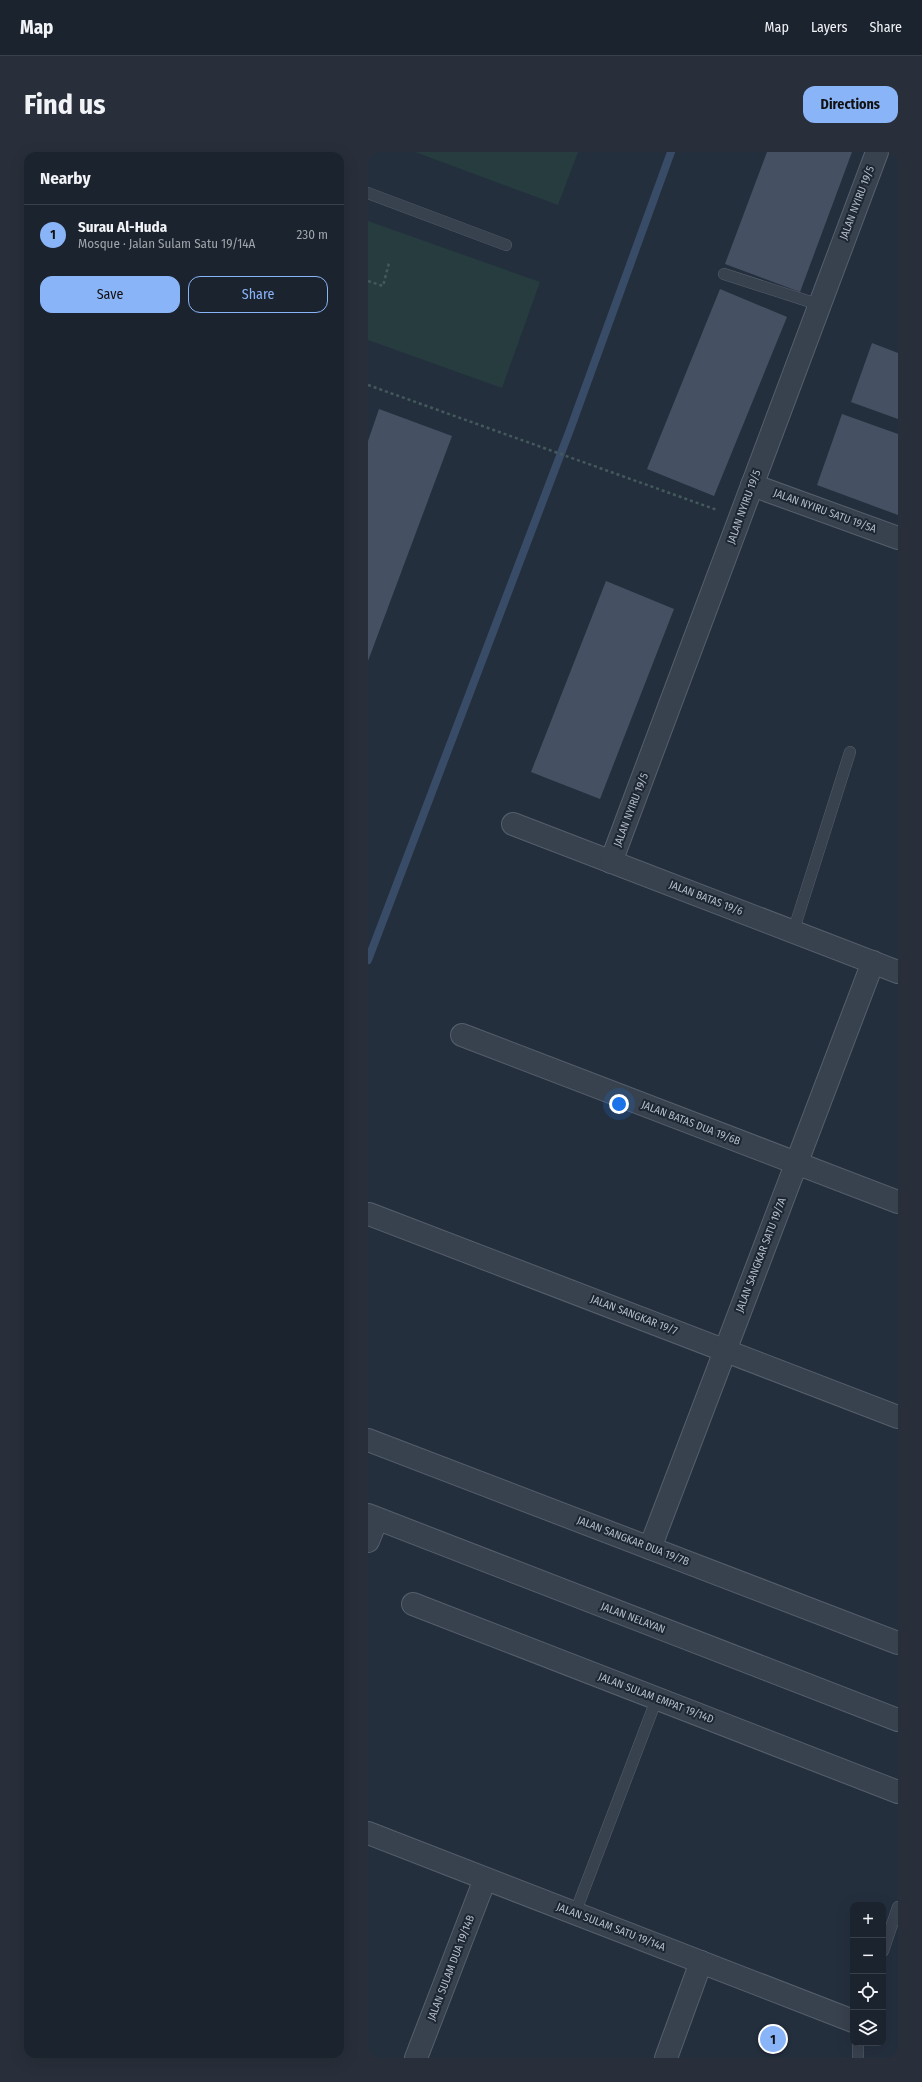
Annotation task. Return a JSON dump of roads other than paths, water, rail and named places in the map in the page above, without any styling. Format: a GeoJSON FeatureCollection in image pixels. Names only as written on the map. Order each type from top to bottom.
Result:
{"type":"FeatureCollection","features":[{"type":"Feature","properties":{"kind":"street","name":"JALAN NYIRU 19/5"},"geometry":{"type":"LineString","coordinates":[[611,862],[877,152]]}},
{"type":"Feature","properties":{"kind":"street","name":"JALAN NYIRU SATU 19/5A"},"geometry":{"type":"LineString","coordinates":[[752,485],[898,538]]}},
{"type":"Feature","properties":{"kind":"street","name":"JALAN BATAS 19/6"},"geometry":{"type":"LineString","coordinates":[[513,824],[898,972]]}},
{"type":"Feature","properties":{"kind":"street","name":"JALAN SANGKAR SATU 19/7A"},"geometry":{"type":"LineString","coordinates":[[650,1548],[873,962]]}},
{"type":"Feature","properties":{"kind":"street","name":"JALAN BATAS DUA 19/6B"},"geometry":{"type":"LineString","coordinates":[[462,1035],[898,1202]]}},
{"type":"Feature","properties":{"kind":"street","name":"JALAN SANGKAR 19/7"},"geometry":{"type":"LineString","coordinates":[[369,1214],[898,1417]]}},
{"type":"Feature","properties":{"kind":"street","name":"JALAN SANGKAR DUA 19/7B"},"geometry":{"type":"LineString","coordinates":[[368,1440],[898,1643]]}},
{"type":"Feature","properties":{"kind":"street"},"geometry":{"type":"LineString","coordinates":[[368,1542],[372,1517]]}},
{"type":"Feature","properties":{"kind":"street","name":"JALAN NELAYAN"},"geometry":{"type":"LineString","coordinates":[[372,1517],[898,1720]]}},
{"type":"Feature","properties":{"kind":"street","name":"JALAN SULAM EMPAT 19/14D"},"geometry":{"type":"LineString","coordinates":[[413,1604],[898,1792]]}},
{"type":"Feature","properties":{"kind":"street","name":"JALAN SULAM SATU 19/14A"},"geometry":{"type":"LineString","coordinates":[[368,1833],[850,2020]]}},
{"type":"Feature","properties":{"kind":"street","name":"JALAN SULAM DUA 19/14B"},"geometry":{"type":"LineString","coordinates":[[416,2058],[485,1879]]}},
{"type":"Feature","properties":{"kind":"street"},"geometry":{"type":"LineString","coordinates":[[666,2058],[701,1962]]}},
{"type":"Feature","properties":{"kind":"lane"},"geometry":{"type":"LineString","coordinates":[[368,193],[506,245]]}},
{"type":"Feature","properties":{"kind":"lane"},"geometry":{"type":"LineString","coordinates":[[724,274],[820,304]]}},
{"type":"Feature","properties":{"kind":"lane"},"geometry":{"type":"LineString","coordinates":[[793,932],[850,752]]}},
{"type":"Feature","properties":{"kind":"lane"},"geometry":{"type":"LineString","coordinates":[[575,1913],[657,1698]]}},
{"type":"Feature","properties":{"kind":"lane"},"geometry":{"type":"LineString","coordinates":[[886,1943],[898,1907]]}},
{"type":"Feature","properties":{"kind":"lane"},"geometry":{"type":"LineString","coordinates":[[858,2046],[858,2058]]}},
{"type":"Feature","properties":{"kind":"waterway"},"geometry":{"type":"LineString","coordinates":[[368,960],[571,427],[671,152]]}},
{"type":"Feature","properties":{"kind":"place","name":"Surau Al-Huda"},"geometry":{"type":"Point","coordinates":[773,2039]}}]}
